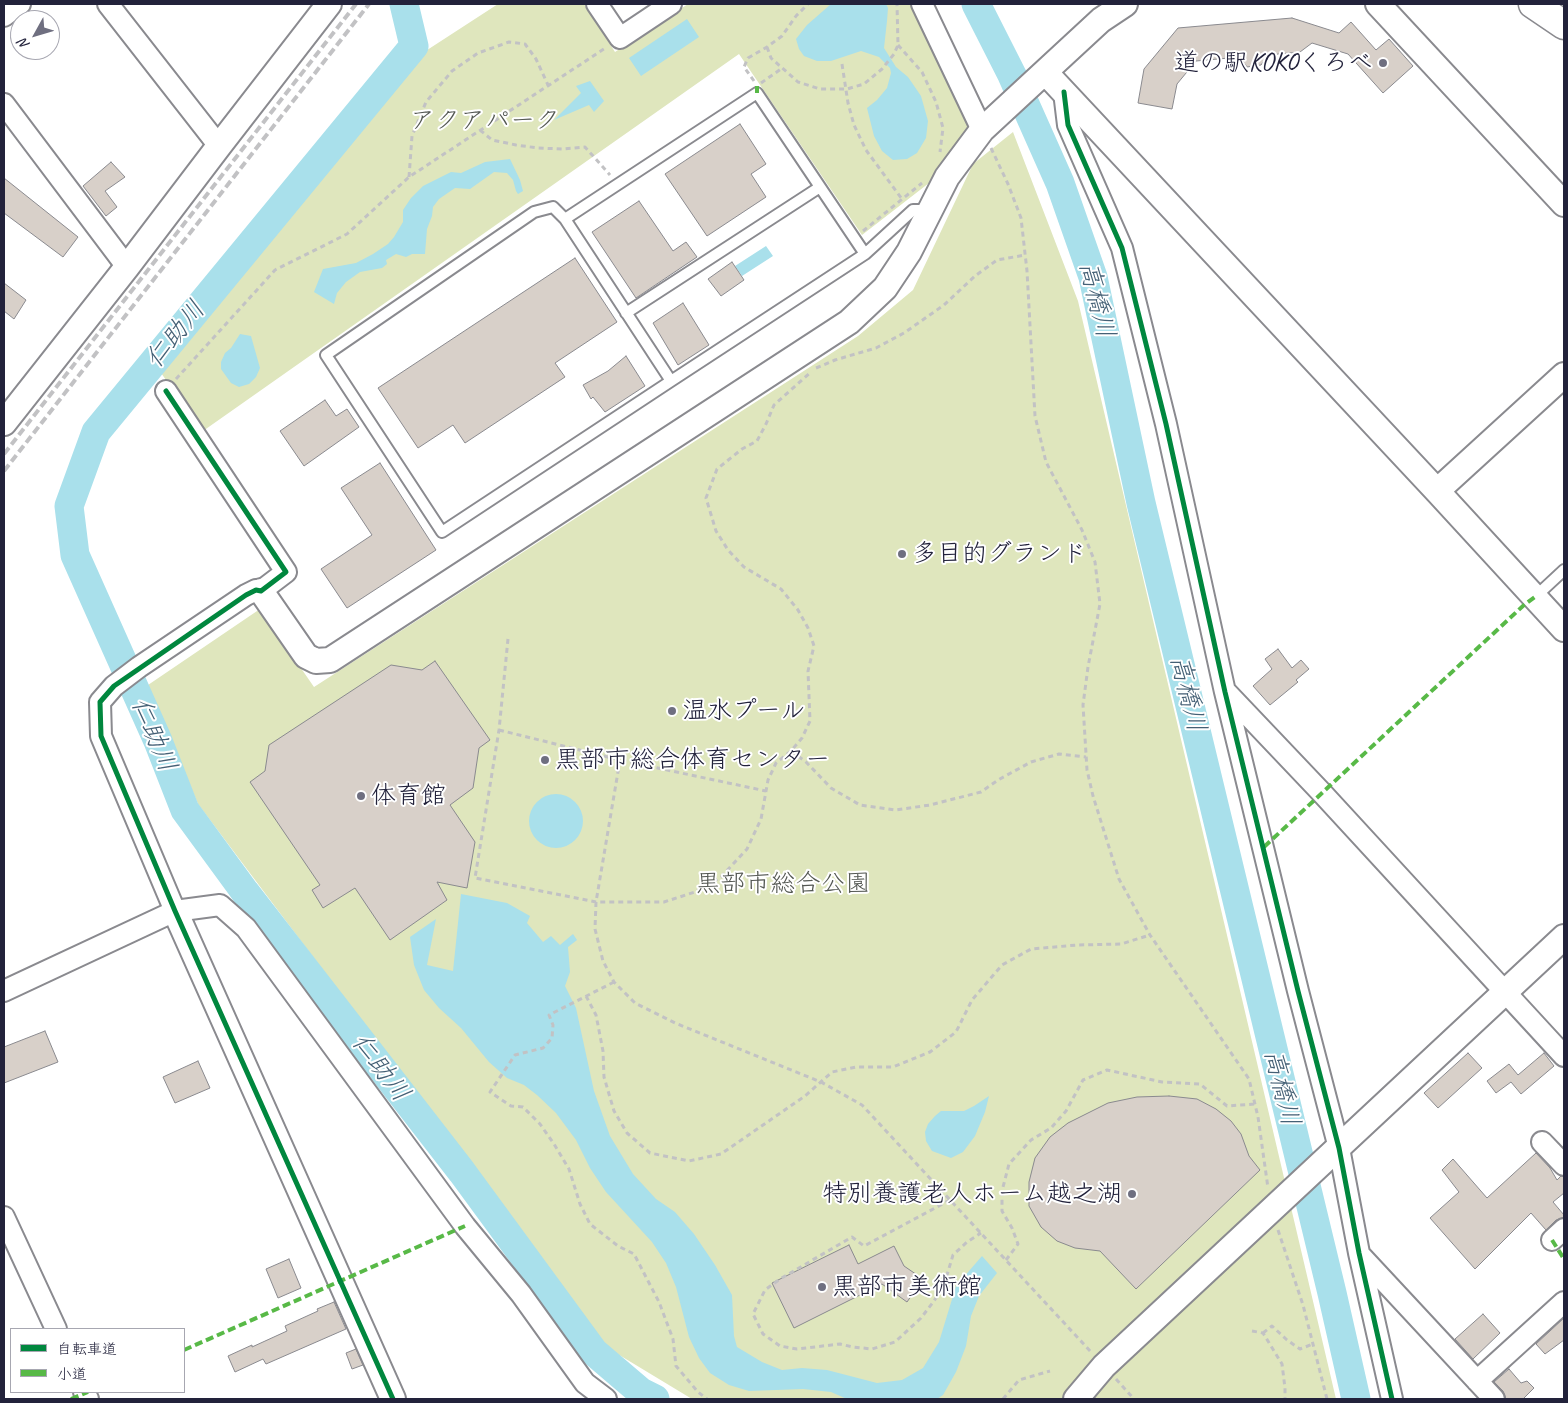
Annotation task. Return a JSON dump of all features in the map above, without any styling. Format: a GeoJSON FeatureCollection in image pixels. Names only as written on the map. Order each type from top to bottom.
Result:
{"type":"FeatureCollection","features":[{"type":"Feature","properties":{"kind":"main road"},"geometry":{"type":"LineString","coordinates":[[1534,4],[1564,25]]}},
{"type":"Feature","properties":{"kind":"street"},"geometry":{"type":"LineString","coordinates":[[4,16],[20,4]]}},
{"type":"Feature","properties":{"kind":"street"},"geometry":{"type":"LineString","coordinates":[[108,4],[219,146]]}},
{"type":"Feature","properties":{"kind":"street"},"geometry":{"type":"LineString","coordinates":[[4,423],[127,267],[329,4]]}},
{"type":"Feature","properties":{"kind":"street"},"geometry":{"type":"LineString","coordinates":[[597,4],[620,38],[672,4]]}},
{"type":"Feature","properties":{"kind":"street"},"geometry":{"type":"LineString","coordinates":[[922,4],[987,125]]}},
{"type":"Feature","properties":{"kind":"street"},"geometry":{"type":"LineString","coordinates":[[261,591],[306,656],[316,661],[330,660],[849,322],[885,288],[909,252],[947,177],[987,125],[1101,20],[1125,4]]}},
{"type":"Feature","properties":{"kind":"street"},"geometry":{"type":"LineString","coordinates":[[1378,4],[1564,204]]}},
{"type":"Feature","properties":{"kind":"street"},"geometry":{"type":"LineString","coordinates":[[1045,72],[1564,629]]}},
{"type":"Feature","properties":{"kind":"street"},"geometry":{"type":"LineString","coordinates":[[1064,92],[1068,125],[1122,248],[1166,424],[1226,692],[1298,991],[1339,1148],[1359,1253],[1392,1399]]}},
{"type":"Feature","properties":{"kind":"street"},"geometry":{"type":"LineString","coordinates":[[4,104],[127,267]]}},
{"type":"Feature","properties":{"kind":"street"},"geometry":{"type":"LineString","coordinates":[[1437,491],[1564,375]]}},
{"type":"Feature","properties":{"kind":"street"},"geometry":{"type":"LineString","coordinates":[[166,391],[286,572],[261,591],[256,590],[246,594],[114,686],[100,702],[100,736],[175,911],[392,1399]]}},
{"type":"Feature","properties":{"kind":"street"},"geometry":{"type":"LineString","coordinates":[[1226,692],[1322,792],[1564,1056]]}},
{"type":"Feature","properties":{"kind":"street"},"geometry":{"type":"LineString","coordinates":[[4,991],[175,911],[220,905],[246,928],[459,1218],[521,1294],[585,1384],[606,1399]]}},
{"type":"Feature","properties":{"kind":"street"},"geometry":{"type":"LineString","coordinates":[[1076,1399],[1104,1366],[1564,937]]}},
{"type":"Feature","properties":{"kind":"street"},"geometry":{"type":"LineString","coordinates":[[1542,1142],[1564,1165]]}},
{"type":"Feature","properties":{"kind":"street"},"geometry":{"type":"LineString","coordinates":[[4,1217],[56,1328]]}},
{"type":"Feature","properties":{"kind":"street"},"geometry":{"type":"LineString","coordinates":[[1359,1253],[1494,1399]]}},
{"type":"Feature","properties":{"kind":"street"},"geometry":{"type":"LineString","coordinates":[[1477,1381],[1564,1302]]}},
{"type":"Feature","properties":{"kind":"lane"},"geometry":{"type":"LineString","coordinates":[[565,219],[757,93],[865,254]]}},
{"type":"Feature","properties":{"kind":"lane"},"geometry":{"type":"LineString","coordinates":[[626,313],[820,187]]}},
{"type":"Feature","properties":{"kind":"lane"},"geometry":{"type":"LineString","coordinates":[[671,382],[565,219],[553,207],[534,212],[326,355],[442,532],[671,382],[865,254],[913,210],[930,210]]}},
{"type":"Feature","properties":{"kind":"lane"},"geometry":{"type":"LineString","coordinates":[[1535,597],[1564,570]]}},
{"type":"Feature","properties":{"kind":"path"},"geometry":{"type":"LineString","coordinates":[[781,69],[757,86],[744,67],[748,58],[782,36],[796,16],[808,4]]}},
{"type":"Feature","properties":{"kind":"path"},"geometry":{"type":"LineString","coordinates":[[767,47],[771,58],[781,69],[798,82],[820,89],[847,89],[864,84],[882,69],[894,54],[898,45],[897,4]]}},
{"type":"Feature","properties":{"kind":"path"},"geometry":{"type":"LineString","coordinates":[[166,391],[275,270],[348,234],[409,177],[620,38]]}},
{"type":"Feature","properties":{"kind":"path"},"geometry":{"type":"LineString","coordinates":[[409,177],[412,136],[426,102],[452,71],[478,53],[509,42],[525,44],[536,59],[548,85]]}},
{"type":"Feature","properties":{"kind":"path"},"geometry":{"type":"LineString","coordinates":[[898,45],[922,72],[936,102],[943,128],[940,154]]}},
{"type":"Feature","properties":{"kind":"path"},"geometry":{"type":"LineString","coordinates":[[842,64],[848,103],[854,125],[866,150],[902,199]]}},
{"type":"Feature","properties":{"kind":"path"},"geometry":{"type":"LineString","coordinates":[[987,125],[1021,218],[1035,416],[1046,462],[1082,530],[1095,562],[1100,604],[1083,705],[1086,757],[1093,796],[1119,879],[1150,935],[1249,1079],[1255,1104],[1271,1210],[1303,1306],[1327,1399]]}},
{"type":"Feature","properties":{"kind":"path"},"geometry":{"type":"LineString","coordinates":[[480,130],[492,140],[516,145],[555,148],[585,147],[618,184]]}},
{"type":"Feature","properties":{"kind":"path"},"geometry":{"type":"LineString","coordinates":[[854,237],[926,179]]}},
{"type":"Feature","properties":{"kind":"path"},"geometry":{"type":"LineString","coordinates":[[508,639],[499,730],[475,878],[596,902],[664,902],[695,892],[721,877],[747,849],[761,819],[768,780],[776,763],[791,751],[802,738],[810,722],[808,671],[810,654],[814,646],[808,628],[798,610],[781,589],[744,567],[728,550],[716,531],[706,498],[717,468],[742,449],[757,441],[774,405],[815,369],[835,360],[876,348],[904,333],[944,305],[975,276],[997,260],[1025,255]]}},
{"type":"Feature","properties":{"kind":"path"},"geometry":{"type":"LineString","coordinates":[[499,730],[620,760],[766,791]]}},
{"type":"Feature","properties":{"kind":"path"},"geometry":{"type":"LineString","coordinates":[[791,751],[806,762],[831,788],[860,805],[895,810],[930,805],[982,792],[998,780],[1031,762],[1059,754],[1086,757]]}},
{"type":"Feature","properties":{"kind":"path"},"geometry":{"type":"LineString","coordinates":[[620,760],[596,902],[595,929],[603,961],[614,982],[635,1003],[675,1023],[821,1082],[862,1105],[1134,1399]]}},
{"type":"Feature","properties":{"kind":"path"},"geometry":{"type":"LineString","coordinates":[[586,996],[596,1015],[603,1051],[604,1077],[614,1112],[627,1133],[650,1153],[689,1161],[721,1154],[805,1096],[832,1072],[856,1067],[893,1067],[930,1052],[956,1032],[972,1000],[1002,964],[1031,949],[1121,944],[1150,935]]}},
{"type":"Feature","properties":{"kind":"path"},"geometry":{"type":"LineString","coordinates":[[614,982],[549,1015],[553,1026],[552,1038],[542,1048],[516,1055],[490,1092],[511,1106],[523,1108],[540,1124],[569,1169],[580,1204],[590,1224],[618,1246],[634,1254],[658,1302],[673,1339],[676,1366],[698,1392],[707,1399]]}},
{"type":"Feature","properties":{"kind":"path"},"geometry":{"type":"LineString","coordinates":[[1006,1260],[1018,1244],[1012,1228],[1002,1211],[1002,1192],[1009,1164],[1031,1140],[1051,1128],[1066,1111],[1083,1080],[1107,1070],[1162,1082],[1200,1084],[1227,1106],[1255,1104]]}},
{"type":"Feature","properties":{"kind":"path"},"geometry":{"type":"LineString","coordinates":[[950,1200],[864,1246],[852,1237],[780,1279],[765,1290],[753,1314],[764,1334],[780,1346],[797,1349],[840,1344],[853,1348],[872,1349],[894,1342],[921,1318],[934,1301],[944,1285],[953,1255],[967,1242],[981,1233]]}},
{"type":"Feature","properties":{"kind":"path"},"geometry":{"type":"LineString","coordinates":[[1252,1331],[1263,1333],[1272,1326],[1300,1349],[1313,1344]]}},
{"type":"Feature","properties":{"kind":"path"},"geometry":{"type":"LineString","coordinates":[[1263,1333],[1282,1364],[1285,1399]]}},
{"type":"Feature","properties":{"kind":"path"},"geometry":{"type":"LineString","coordinates":[[1003,1399],[1019,1380],[1050,1371]]}},
{"type":"Feature","properties":{"kind":"green space","name":"アクアパーク"},"geometry":{"type":"Polygon","coordinates":[[[498,4],[584,4],[615,52],[688,4],[911,4],[970,128],[929,183],[862,235],[739,54],[203,431],[161,373],[421,54],[498,4]]]}},
{"type":"Feature","properties":{"kind":"green space","name":"黒部市総合公園"},"geometry":{"type":"Polygon","coordinates":[[[1013,132],[1078,301],[1336,1399],[692,1399],[606,1347],[198,804],[148,685],[260,609],[314,687],[858,336],[913,290],[973,164],[1013,132]]]}},
{"type":"Feature","properties":{"kind":"water"},"geometry":{"type":"Polygon","coordinates":[[[831,4],[886,4],[888,8],[884,48],[896,67],[908,77],[921,96],[928,121],[926,138],[917,153],[907,159],[893,160],[882,151],[874,136],[867,108],[887,88],[891,73],[890,68],[879,57],[861,51],[831,61],[817,61],[804,56],[799,49],[796,39],[807,25],[831,4]]]}},
{"type":"Feature","properties":{"kind":"water"},"geometry":{"type":"Polygon","coordinates":[[[687,19],[699,37],[641,76],[629,58],[687,19]]]}},
{"type":"Feature","properties":{"kind":"water"},"geometry":{"type":"Polygon","coordinates":[[[590,81],[604,101],[594,112],[589,105],[554,120],[581,93],[576,86],[590,81]]]}},
{"type":"Feature","properties":{"kind":"water"},"geometry":{"type":"Polygon","coordinates":[[[510,159],[523,191],[518,194],[513,180],[507,173],[494,172],[470,189],[455,188],[439,199],[433,207],[427,229],[425,254],[412,254],[406,257],[396,254],[386,260],[387,264],[382,268],[360,272],[346,282],[337,293],[334,304],[314,292],[323,269],[356,263],[388,244],[403,222],[403,210],[411,198],[423,186],[451,172],[461,173],[485,162],[510,159]]]}},
{"type":"Feature","properties":{"kind":"water"},"geometry":{"type":"Polygon","coordinates":[[[766,246],[773,256],[742,276],[735,266],[766,246]]]}},
{"type":"Feature","properties":{"kind":"water"},"geometry":{"type":"Polygon","coordinates":[[[240,334],[251,336],[260,368],[256,377],[249,384],[239,387],[231,383],[221,369],[221,362],[225,353],[231,348],[240,334]]]}},
{"type":"Feature","properties":{"kind":"water"},"geometry":{"type":"Polygon","coordinates":[[[556,794],[566,796],[575,802],[581,811],[583,821],[581,831],[575,840],[566,846],[556,848],[546,846],[537,840],[531,831],[529,821],[531,811],[537,802],[546,796],[556,794]]]}},
{"type":"Feature","properties":{"kind":"water"},"geometry":{"type":"Polygon","coordinates":[[[461,894],[507,903],[530,916],[527,923],[543,942],[551,936],[560,945],[573,934],[577,940],[568,947],[570,972],[565,986],[576,1008],[594,1091],[610,1136],[633,1174],[656,1199],[675,1212],[694,1234],[715,1265],[732,1295],[734,1336],[737,1347],[762,1362],[782,1370],[802,1368],[827,1370],[877,1383],[902,1380],[923,1368],[939,1342],[956,1286],[982,1256],[997,1273],[979,1296],[971,1316],[966,1346],[956,1372],[943,1395],[937,1399],[847,1399],[831,1392],[803,1389],[749,1391],[729,1385],[710,1373],[699,1358],[689,1337],[676,1287],[666,1263],[652,1242],[606,1192],[590,1168],[576,1140],[556,1113],[524,1085],[507,1078],[489,1062],[461,1028],[439,1008],[424,990],[414,965],[410,937],[436,919],[427,965],[453,971],[461,894]]]}},
{"type":"Feature","properties":{"kind":"water"},"geometry":{"type":"Polygon","coordinates":[[[989,1096],[985,1112],[975,1136],[963,1152],[951,1158],[932,1151],[926,1141],[925,1132],[928,1124],[935,1116],[941,1111],[964,1111],[989,1096]]]}},
{"type":"Feature","properties":{"kind":"building","name":"道の駅KOKOくろべ"},"geometry":{"type":"Polygon","coordinates":[[[1292,18],[1339,33],[1351,22],[1376,50],[1389,39],[1413,66],[1383,93],[1348,54],[1312,43],[1300,52],[1268,55],[1261,65],[1247,67],[1240,57],[1196,61],[1177,84],[1172,109],[1138,103],[1144,69],[1178,28],[1292,18]]]}},
{"type":"Feature","properties":{"kind":"building"},"geometry":{"type":"Polygon","coordinates":[[[740,124],[766,164],[751,174],[766,197],[707,236],[665,174],[740,124]]]}},
{"type":"Feature","properties":{"kind":"building"},"geometry":{"type":"Polygon","coordinates":[[[111,162],[125,177],[105,191],[117,207],[106,216],[83,186],[111,162]]]}},
{"type":"Feature","properties":{"kind":"building"},"geometry":{"type":"Polygon","coordinates":[[[4,178],[78,237],[63,257],[4,213],[4,178]]]}},
{"type":"Feature","properties":{"kind":"building"},"geometry":{"type":"Polygon","coordinates":[[[639,201],[673,251],[686,242],[697,257],[636,298],[592,232],[639,201]]]}},
{"type":"Feature","properties":{"kind":"building"},"geometry":{"type":"Polygon","coordinates":[[[575,258],[617,322],[555,363],[565,377],[465,443],[453,425],[418,448],[378,388],[575,258]]]}},
{"type":"Feature","properties":{"kind":"building"},"geometry":{"type":"Polygon","coordinates":[[[732,262],[744,280],[721,296],[708,279],[732,262]]]}},
{"type":"Feature","properties":{"kind":"building"},"geometry":{"type":"Polygon","coordinates":[[[4,283],[26,300],[14,319],[4,311],[4,283]]]}},
{"type":"Feature","properties":{"kind":"building"},"geometry":{"type":"Polygon","coordinates":[[[683,303],[709,345],[678,365],[653,323],[683,303]]]}},
{"type":"Feature","properties":{"kind":"building"},"geometry":{"type":"Polygon","coordinates":[[[626,356],[645,386],[605,412],[593,397],[591,399],[583,385],[608,371],[626,356]]]}},
{"type":"Feature","properties":{"kind":"building"},"geometry":{"type":"Polygon","coordinates":[[[325,400],[336,416],[347,409],[359,427],[304,466],[280,431],[325,400]]]}},
{"type":"Feature","properties":{"kind":"building"},"geometry":{"type":"Polygon","coordinates":[[[380,463],[436,550],[347,608],[321,569],[372,535],[341,488],[380,463]]]}},
{"type":"Feature","properties":{"kind":"building"},"geometry":{"type":"Polygon","coordinates":[[[1278,649],[1292,668],[1301,660],[1309,669],[1296,680],[1298,682],[1270,705],[1253,686],[1272,669],[1265,659],[1278,649]]]}},
{"type":"Feature","properties":{"kind":"building","name":"体育館"},"geometry":{"type":"Polygon","coordinates":[[[435,661],[490,740],[479,748],[473,788],[450,805],[475,842],[467,888],[437,882],[447,900],[390,940],[355,888],[323,908],[312,890],[320,885],[250,782],[265,771],[269,745],[391,665],[422,670],[435,661]]]}},
{"type":"Feature","properties":{"kind":"building"},"geometry":{"type":"Polygon","coordinates":[[[45,1031],[58,1062],[4,1083],[4,1047],[45,1031]]]}},
{"type":"Feature","properties":{"kind":"building"},"geometry":{"type":"Polygon","coordinates":[[[1468,1053],[1482,1068],[1438,1108],[1424,1093],[1468,1053]]]}},
{"type":"Feature","properties":{"kind":"building"},"geometry":{"type":"Polygon","coordinates":[[[1544,1053],[1554,1066],[1521,1094],[1511,1082],[1496,1093],[1487,1081],[1509,1064],[1518,1075],[1544,1053]]]}},
{"type":"Feature","properties":{"kind":"building"},"geometry":{"type":"Polygon","coordinates":[[[198,1061],[210,1088],[175,1103],[163,1077],[198,1061]]]}},
{"type":"Feature","properties":{"kind":"building","name":"特別養護老人ホーム越之湖"},"geometry":{"type":"Polygon","coordinates":[[[1169,1096],[1197,1099],[1216,1109],[1231,1121],[1241,1134],[1249,1156],[1260,1170],[1136,1289],[1100,1251],[1075,1248],[1057,1241],[1041,1227],[1029,1206],[1029,1182],[1035,1158],[1050,1137],[1068,1123],[1108,1103],[1137,1097],[1169,1096]]]}},
{"type":"Feature","properties":{"kind":"building"},"geometry":{"type":"Polygon","coordinates":[[[1536,1153],[1550,1168],[1557,1180],[1561,1176],[1564,1177],[1564,1193],[1553,1202],[1564,1217],[1556,1220],[1546,1230],[1531,1213],[1475,1269],[1430,1218],[1459,1192],[1442,1170],[1453,1159],[1487,1198],[1536,1153]]]}},
{"type":"Feature","properties":{"kind":"building","name":"黒部市美術館"},"geometry":{"type":"Polygon","coordinates":[[[849,1245],[858,1264],[894,1246],[904,1266],[923,1279],[907,1302],[882,1284],[794,1328],[772,1283],[849,1245]]]}},
{"type":"Feature","properties":{"kind":"building"},"geometry":{"type":"Polygon","coordinates":[[[289,1259],[301,1288],[278,1298],[266,1269],[289,1259]]]}},
{"type":"Feature","properties":{"kind":"building"},"geometry":{"type":"Polygon","coordinates":[[[334,1302],[346,1329],[266,1364],[263,1359],[235,1372],[228,1356],[287,1331],[285,1326],[334,1302]]]}},
{"type":"Feature","properties":{"kind":"building"},"geometry":{"type":"Polygon","coordinates":[[[1483,1314],[1500,1333],[1473,1359],[1455,1339],[1483,1314]]]}},
{"type":"Feature","properties":{"kind":"building"},"geometry":{"type":"Polygon","coordinates":[[[1564,1318],[1564,1340],[1545,1354],[1536,1344],[1564,1318]]]}},
{"type":"Feature","properties":{"kind":"building"},"geometry":{"type":"Polygon","coordinates":[[[356,1349],[363,1365],[352,1369],[346,1353],[356,1349]]]}},
{"type":"Feature","properties":{"kind":"building"},"geometry":{"type":"Polygon","coordinates":[[[1509,1369],[1521,1383],[1527,1381],[1534,1388],[1523,1399],[1506,1399],[1503,1391],[1494,1382],[1509,1369]]]}},
{"type":"Feature","properties":{"kind":"waterway","name":"仁助川"},"geometry":{"type":"LineString","coordinates":[[404,4],[414,46],[96,432],[69,506],[75,555],[158,741],[185,810],[245,892],[462,1172],[594,1352],[641,1392],[655,1399]]}},
{"type":"Feature","properties":{"kind":"waterway","name":"高橋川"},"geometry":{"type":"LineString","coordinates":[[976,4],[1012,75],[1060,183],[1093,277],[1141,503],[1356,1399]]}},
{"type":"Feature","properties":{"kind":"railway"},"geometry":{"type":"LineString","coordinates":[[4,454],[356,4]]}},
{"type":"Feature","properties":{"kind":"railway"},"geometry":{"type":"LineString","coordinates":[[4,471],[369,4]]}},
{"type":"Feature","properties":{"kind":"marked path"},"geometry":{"type":"LineString","coordinates":[[757,86],[757,93]]}},
{"type":"Feature","properties":{"kind":"marked path"},"geometry":{"type":"LineString","coordinates":[[1264,847],[1524,605],[1535,597]]}},
{"type":"Feature","properties":{"kind":"marked path"},"geometry":{"type":"LineString","coordinates":[[185,1350],[465,1226]]}},
{"type":"Feature","properties":{"kind":"marked path"},"geometry":{"type":"LineString","coordinates":[[1552,1240],[1564,1259]]}},
{"type":"Feature","properties":{"kind":"marked path"},"geometry":{"type":"LineString","coordinates":[[71,1399],[86,1393]]}},
{"type":"Feature","properties":{"kind":"cycle path"},"geometry":{"type":"LineString","coordinates":[[1064,92],[1068,125],[1122,248],[1166,424],[1225,692],[1298,991],[1339,1148],[1359,1253],[1392,1399]]}},
{"type":"Feature","properties":{"kind":"cycle path"},"geometry":{"type":"LineString","coordinates":[[166,391],[286,572],[261,591],[256,590],[246,595],[114,686],[100,702],[101,736],[175,911],[393,1399]]}},
{"type":"Feature","properties":{"kind":"place","name":"道の駅KOKOくろべ"},"geometry":{"type":"Point","coordinates":[1383,63]}},
{"type":"Feature","properties":{"kind":"place","name":"多目的グランド"},"geometry":{"type":"Point","coordinates":[902,554]}},
{"type":"Feature","properties":{"kind":"place","name":"温水プール"},"geometry":{"type":"Point","coordinates":[672,711]}},
{"type":"Feature","properties":{"kind":"place","name":"黒部市総合体育センター"},"geometry":{"type":"Point","coordinates":[545,760]}},
{"type":"Feature","properties":{"kind":"place","name":"体育館"},"geometry":{"type":"Point","coordinates":[361,796]}},
{"type":"Feature","properties":{"kind":"place","name":"特別養護老人ホーム越之湖"},"geometry":{"type":"Point","coordinates":[1132,1194]}},
{"type":"Feature","properties":{"kind":"place","name":"黒部市美術館"},"geometry":{"type":"Point","coordinates":[822,1287]}}]}
